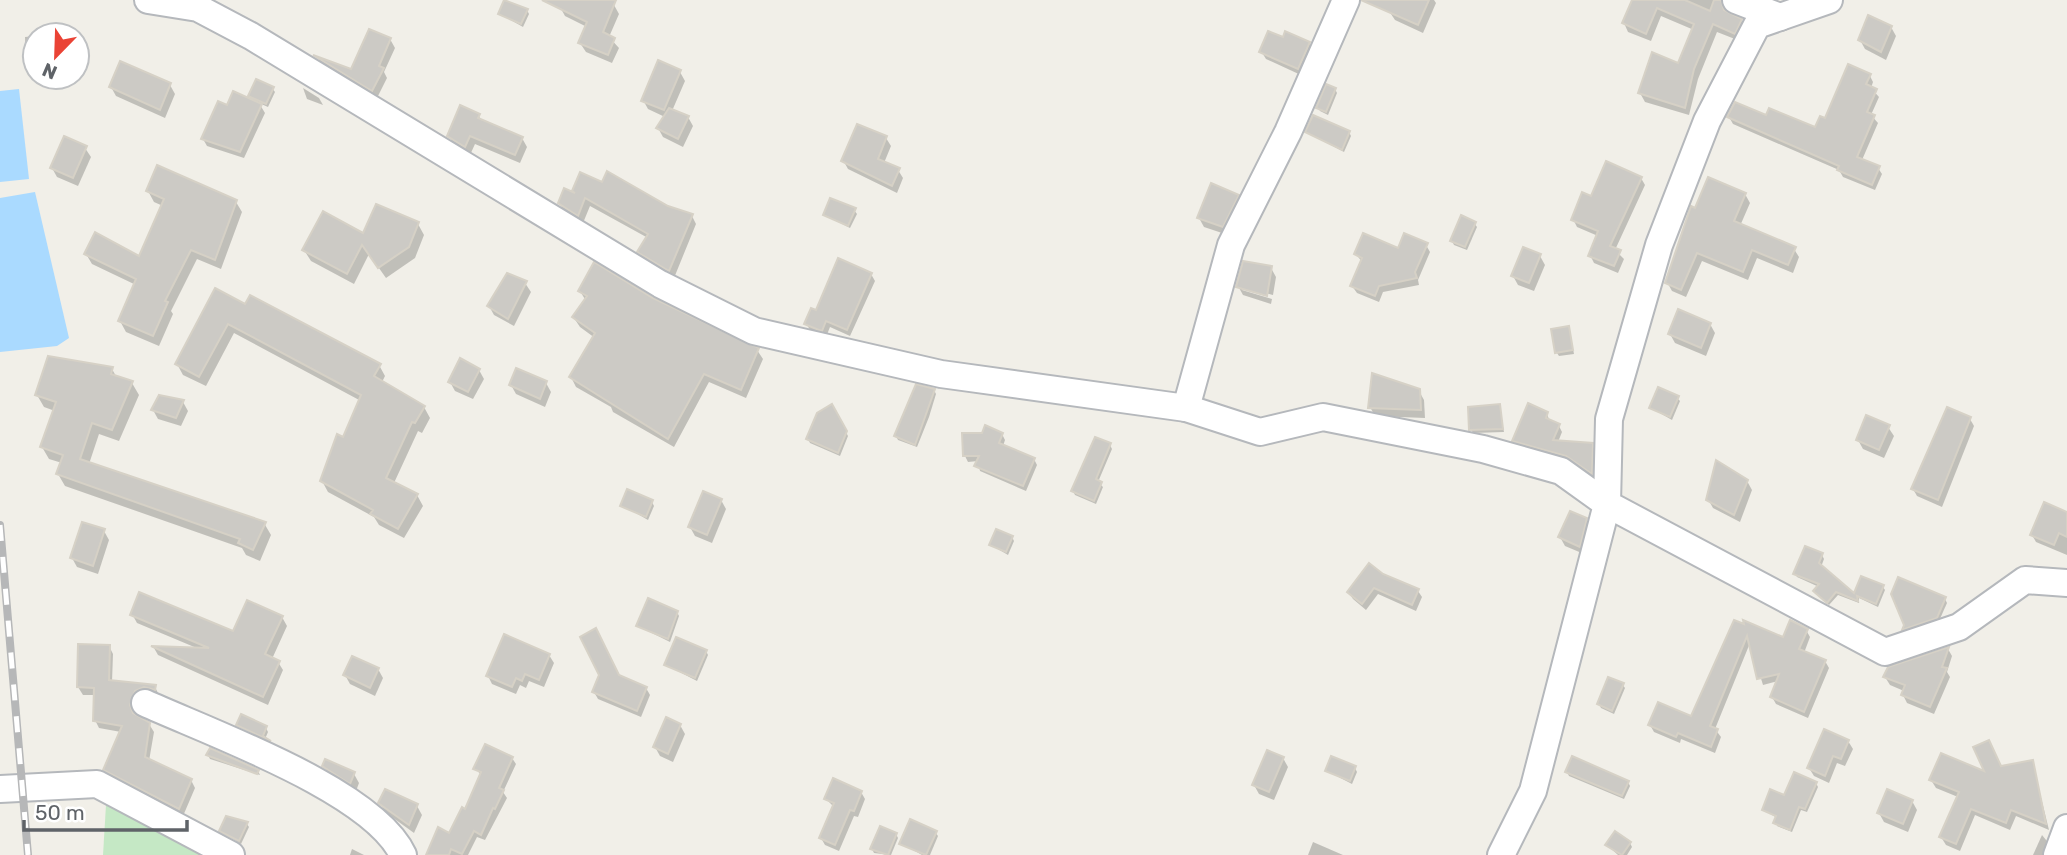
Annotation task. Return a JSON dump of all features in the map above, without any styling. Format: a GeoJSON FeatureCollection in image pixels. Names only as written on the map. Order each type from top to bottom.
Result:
{"type":"FeatureCollection","features":[{"type":"Feature","properties":{"kind":"street"},"geometry":{"type":"LineString","coordinates":[[148,0],[198,8],[251,36],[660,284],[754,331],[941,374],[1186,408],[1260,432],[1323,417],[1483,449],[1560,471],[1606,505],[1885,652],[1959,627],[2025,580],[2067,583]]}},
{"type":"Feature","properties":{"kind":"street"},"geometry":{"type":"LineString","coordinates":[[1186,408],[1231,245],[1288,132],[1346,0]]}},
{"type":"Feature","properties":{"kind":"street"},"geometry":{"type":"LineString","coordinates":[[1736,0],[1780,17]]}},
{"type":"Feature","properties":{"kind":"street"},"geometry":{"type":"LineString","coordinates":[[1501,855],[1533,791],[1606,505],[1609,419],[1659,245],[1707,121],[1757,25],[1829,0]]}},
{"type":"Feature","properties":{"kind":"street"},"geometry":{"type":"LineString","coordinates":[[145,704],[331,788],[395,838],[403,855]]}},
{"type":"Feature","properties":{"kind":"street"},"geometry":{"type":"LineString","coordinates":[[0,789],[97,785],[231,855]]}},
{"type":"Feature","properties":{"kind":"street"},"geometry":{"type":"LineString","coordinates":[[2057,855],[2067,828]]}},
{"type":"Feature","properties":{"kind":"green space"},"geometry":{"type":"Polygon","coordinates":[[[106,805],[212,855],[103,855],[106,805]]]}},
{"type":"Feature","properties":{"kind":"water"},"geometry":{"type":"Polygon","coordinates":[[[19,89],[29,179],[0,182],[0,91],[19,89]]]}},
{"type":"Feature","properties":{"kind":"water"},"geometry":{"type":"Polygon","coordinates":[[[35,192],[69,338],[57,346],[0,352],[0,198],[35,192]]]}},
{"type":"Feature","properties":{"kind":"building"},"geometry":{"type":"Polygon","coordinates":[[[504,0],[528,9],[521,24],[498,14],[504,0]]]}},
{"type":"Feature","properties":{"kind":"building"},"geometry":{"type":"Polygon","coordinates":[[[542,0],[616,0],[603,32],[615,38],[608,55],[578,43],[587,22],[542,0]]]}},
{"type":"Feature","properties":{"kind":"building"},"geometry":{"type":"Polygon","coordinates":[[[1361,0],[1429,0],[1418,25],[1361,0]]]}},
{"type":"Feature","properties":{"kind":"building"},"geometry":{"type":"Polygon","coordinates":[[[1632,0],[1685,0],[1710,11],[1714,0],[1721,0],[1724,10],[1742,19],[1735,34],[1713,24],[1694,69],[1685,108],[1638,93],[1652,52],[1678,63],[1694,24],[1657,8],[1646,34],[1622,23],[1632,0]]]}},
{"type":"Feature","properties":{"kind":"building"},"geometry":{"type":"Polygon","coordinates":[[[1868,15],[1892,26],[1881,52],[1858,40],[1868,15]]]}},
{"type":"Feature","properties":{"kind":"building"},"geometry":{"type":"Polygon","coordinates":[[[369,29],[391,38],[379,66],[384,68],[372,91],[313,55],[351,69],[369,29]]]}},
{"type":"Feature","properties":{"kind":"building"},"geometry":{"type":"Polygon","coordinates":[[[1268,31],[1283,37],[1285,31],[1310,42],[1298,69],[1259,52],[1268,31]]]}},
{"type":"Feature","properties":{"kind":"building"},"geometry":{"type":"Polygon","coordinates":[[[658,60],[681,70],[664,110],[641,101],[658,60]]]}},
{"type":"Feature","properties":{"kind":"building"},"geometry":{"type":"Polygon","coordinates":[[[120,61],[171,83],[160,110],[109,87],[120,61]]]}},
{"type":"Feature","properties":{"kind":"building"},"geometry":{"type":"Polygon","coordinates":[[[1848,64],[1871,74],[1866,84],[1877,89],[1867,112],[1875,115],[1857,157],[1880,166],[1872,185],[1837,170],[1839,166],[1727,117],[1735,102],[1766,115],[1769,108],[1815,127],[1820,116],[1825,118],[1848,64]]]}},
{"type":"Feature","properties":{"kind":"building"},"geometry":{"type":"Polygon","coordinates":[[[256,79],[274,87],[266,104],[248,96],[256,79]]]}},
{"type":"Feature","properties":{"kind":"building"},"geometry":{"type":"Polygon","coordinates":[[[1326,84],[1336,88],[1326,112],[1316,108],[1326,84]]]}},
{"type":"Feature","properties":{"kind":"building"},"geometry":{"type":"Polygon","coordinates":[[[233,91],[262,104],[240,152],[201,139],[218,101],[227,105],[233,91]]]}},
{"type":"Feature","properties":{"kind":"building"},"geometry":{"type":"Polygon","coordinates":[[[460,105],[480,114],[478,118],[523,137],[515,155],[470,136],[465,147],[447,136],[460,105]]]}},
{"type":"Feature","properties":{"kind":"building"},"geometry":{"type":"Polygon","coordinates":[[[669,108],[689,116],[678,139],[656,128],[669,108]]]}},
{"type":"Feature","properties":{"kind":"building"},"geometry":{"type":"Polygon","coordinates":[[[1313,115],[1350,131],[1342,150],[1305,132],[1313,115]]]}},
{"type":"Feature","properties":{"kind":"building"},"geometry":{"type":"Polygon","coordinates":[[[857,124],[887,136],[878,159],[900,168],[892,186],[841,161],[857,124]]]}},
{"type":"Feature","properties":{"kind":"building"},"geometry":{"type":"Polygon","coordinates":[[[64,136],[87,146],[73,178],[50,168],[64,136]]]}},
{"type":"Feature","properties":{"kind":"building"},"geometry":{"type":"Polygon","coordinates":[[[1606,161],[1642,177],[1610,246],[1621,250],[1614,266],[1588,256],[1598,231],[1571,220],[1582,192],[1591,196],[1606,161]]]}},
{"type":"Feature","properties":{"kind":"building"},"geometry":{"type":"Polygon","coordinates":[[[157,165],[237,200],[215,260],[191,250],[165,301],[168,302],[153,336],[118,321],[136,279],[84,254],[95,232],[139,256],[164,199],[146,191],[157,165]]]}},
{"type":"Feature","properties":{"kind":"building"},"geometry":{"type":"Polygon","coordinates":[[[607,171],[668,206],[693,214],[669,271],[637,252],[648,234],[585,198],[578,216],[558,203],[564,188],[575,193],[572,191],[580,172],[602,182],[607,171]]]}},
{"type":"Feature","properties":{"kind":"building"},"geometry":{"type":"Polygon","coordinates":[[[1708,177],[1746,193],[1734,221],[1796,247],[1788,265],[1752,250],[1743,272],[1697,253],[1681,290],[1665,283],[1691,206],[1695,208],[1708,177]]]}},
{"type":"Feature","properties":{"kind":"building"},"geometry":{"type":"Polygon","coordinates":[[[1211,183],[1239,195],[1223,227],[1197,218],[1211,183]]]}},
{"type":"Feature","properties":{"kind":"building"},"geometry":{"type":"Polygon","coordinates":[[[830,198],[856,208],[848,226],[823,215],[830,198]]]}},
{"type":"Feature","properties":{"kind":"building"},"geometry":{"type":"Polygon","coordinates":[[[376,204],[419,222],[409,247],[378,268],[362,245],[347,274],[302,250],[323,211],[363,233],[376,204]]]}},
{"type":"Feature","properties":{"kind":"building"},"geometry":{"type":"Polygon","coordinates":[[[1461,215],[1476,222],[1465,247],[1450,241],[1461,215]]]}},
{"type":"Feature","properties":{"kind":"building"},"geometry":{"type":"Polygon","coordinates":[[[1363,233],[1398,248],[1404,233],[1428,243],[1415,272],[1417,278],[1379,286],[1375,296],[1350,286],[1362,258],[1354,254],[1363,233]]]}},
{"type":"Feature","properties":{"kind":"building"},"geometry":{"type":"Polygon","coordinates":[[[1523,247],[1541,254],[1529,283],[1511,276],[1523,247]]]}},
{"type":"Feature","properties":{"kind":"building"},"geometry":{"type":"Polygon","coordinates":[[[838,258],[872,273],[847,330],[826,321],[822,331],[804,324],[811,308],[816,310],[838,258]]]}},
{"type":"Feature","properties":{"kind":"building"},"geometry":{"type":"Polygon","coordinates":[[[1243,261],[1272,266],[1267,296],[1236,287],[1243,261]]]}},
{"type":"Feature","properties":{"kind":"building"},"geometry":{"type":"Polygon","coordinates":[[[594,262],[653,298],[759,348],[741,390],[704,374],[668,439],[569,377],[595,333],[572,317],[587,296],[578,291],[594,262]]]}},
{"type":"Feature","properties":{"kind":"building"},"geometry":{"type":"Polygon","coordinates":[[[507,273],[527,281],[508,319],[487,306],[507,273]]]}},
{"type":"Feature","properties":{"kind":"building"},"geometry":{"type":"Polygon","coordinates":[[[215,288],[245,304],[250,295],[381,364],[374,376],[425,406],[415,423],[412,422],[386,478],[418,494],[398,529],[370,514],[373,510],[320,481],[337,434],[343,437],[361,395],[228,324],[199,377],[175,364],[215,288]]]}},
{"type":"Feature","properties":{"kind":"building"},"geometry":{"type":"Polygon","coordinates":[[[1678,309],[1711,323],[1701,348],[1668,334],[1678,309]]]}},
{"type":"Feature","properties":{"kind":"building"},"geometry":{"type":"Polygon","coordinates":[[[1569,326],[1573,350],[1555,353],[1551,329],[1569,326]]]}},
{"type":"Feature","properties":{"kind":"building"},"geometry":{"type":"Polygon","coordinates":[[[48,356],[113,367],[111,374],[133,381],[112,430],[92,423],[80,459],[266,522],[253,550],[238,543],[240,539],[56,474],[63,455],[40,447],[56,402],[35,395],[48,356]]]}},
{"type":"Feature","properties":{"kind":"building"},"geometry":{"type":"Polygon","coordinates":[[[460,358],[480,369],[468,392],[448,382],[460,358]]]}},
{"type":"Feature","properties":{"kind":"building"},"geometry":{"type":"Polygon","coordinates":[[[516,368],[547,381],[540,399],[509,385],[516,368]]]}},
{"type":"Feature","properties":{"kind":"building"},"geometry":{"type":"Polygon","coordinates":[[[1372,373],[1420,389],[1421,410],[1368,408],[1372,373]]]}},
{"type":"Feature","properties":{"kind":"building"},"geometry":{"type":"Polygon","coordinates":[[[916,384],[935,389],[915,445],[894,436],[916,384]]]}},
{"type":"Feature","properties":{"kind":"building"},"geometry":{"type":"Polygon","coordinates":[[[1658,387],[1679,396],[1670,417],[1649,408],[1658,387]]]}},
{"type":"Feature","properties":{"kind":"building"},"geometry":{"type":"Polygon","coordinates":[[[159,395],[184,400],[176,418],[151,410],[159,395]]]}},
{"type":"Feature","properties":{"kind":"building"},"geometry":{"type":"Polygon","coordinates":[[[1528,403],[1548,412],[1546,418],[1560,424],[1553,440],[1593,443],[1592,474],[1566,456],[1512,441],[1528,403]]]}},
{"type":"Feature","properties":{"kind":"building"},"geometry":{"type":"Polygon","coordinates":[[[832,404],[847,431],[838,453],[806,439],[817,413],[832,404]]]}},
{"type":"Feature","properties":{"kind":"building"},"geometry":{"type":"Polygon","coordinates":[[[1500,404],[1503,429],[1469,430],[1468,407],[1500,404]]]}},
{"type":"Feature","properties":{"kind":"building"},"geometry":{"type":"Polygon","coordinates":[[[1947,407],[1971,417],[1938,500],[1911,489],[1947,407]]]}},
{"type":"Feature","properties":{"kind":"building"},"geometry":{"type":"Polygon","coordinates":[[[1866,415],[1890,425],[1879,450],[1856,440],[1866,415]]]}},
{"type":"Feature","properties":{"kind":"building"},"geometry":{"type":"Polygon","coordinates":[[[985,425],[1003,433],[999,443],[1035,458],[1023,486],[974,466],[979,456],[963,456],[962,433],[982,433],[985,425]]]}},
{"type":"Feature","properties":{"kind":"building"},"geometry":{"type":"Polygon","coordinates":[[[1095,437],[1111,443],[1096,479],[1102,482],[1094,501],[1071,491],[1095,437]]]}},
{"type":"Feature","properties":{"kind":"building"},"geometry":{"type":"Polygon","coordinates":[[[1716,460],[1748,480],[1734,515],[1706,500],[1716,460]]]}},
{"type":"Feature","properties":{"kind":"building"},"geometry":{"type":"Polygon","coordinates":[[[627,489],[653,500],[646,517],[620,506],[627,489]]]}},
{"type":"Feature","properties":{"kind":"building"},"geometry":{"type":"Polygon","coordinates":[[[703,491],[722,499],[707,535],[688,527],[703,491]]]}},
{"type":"Feature","properties":{"kind":"building"},"geometry":{"type":"Polygon","coordinates":[[[2044,502],[2067,512],[2067,537],[2059,533],[2054,545],[2030,535],[2044,502]]]}},
{"type":"Feature","properties":{"kind":"building"},"geometry":{"type":"Polygon","coordinates":[[[1570,511],[1587,518],[1580,547],[1558,537],[1570,511]]]}},
{"type":"Feature","properties":{"kind":"building"},"geometry":{"type":"Polygon","coordinates":[[[82,522],[105,529],[93,566],[70,558],[82,522]]]}},
{"type":"Feature","properties":{"kind":"building"},"geometry":{"type":"Polygon","coordinates":[[[996,529],[1013,536],[1006,552],[989,545],[996,529]]]}},
{"type":"Feature","properties":{"kind":"building"},"geometry":{"type":"Polygon","coordinates":[[[1805,546],[1823,553],[1819,563],[1854,593],[1861,576],[1884,585],[1876,604],[1857,596],[1858,601],[1836,592],[1827,603],[1813,591],[1819,584],[1793,574],[1805,546]]]}},
{"type":"Feature","properties":{"kind":"building"},"geometry":{"type":"Polygon","coordinates":[[[1369,563],[1383,574],[1419,589],[1412,605],[1374,588],[1362,604],[1347,592],[1369,563]]]}},
{"type":"Feature","properties":{"kind":"building"},"geometry":{"type":"Polygon","coordinates":[[[1898,577],[1946,597],[1937,618],[1902,630],[1904,625],[1891,594],[1898,577]]]}},
{"type":"Feature","properties":{"kind":"building"},"geometry":{"type":"Polygon","coordinates":[[[139,592],[233,631],[247,600],[283,616],[265,654],[280,661],[263,697],[151,646],[209,648],[130,615],[139,592]]]}},
{"type":"Feature","properties":{"kind":"building"},"geometry":{"type":"Polygon","coordinates":[[[648,598],[678,611],[668,639],[636,626],[648,598]]]}},
{"type":"Feature","properties":{"kind":"building"},"geometry":{"type":"Polygon","coordinates":[[[1734,620],[1744,624],[1743,620],[1783,637],[1790,620],[1808,629],[1799,649],[1826,660],[1804,712],[1770,697],[1779,674],[1757,679],[1747,636],[1710,726],[1718,729],[1711,747],[1678,733],[1676,737],[1648,725],[1658,702],[1691,716],[1734,620]]]}},
{"type":"Feature","properties":{"kind":"building"},"geometry":{"type":"Polygon","coordinates":[[[596,628],[619,675],[647,687],[637,711],[592,692],[599,675],[580,637],[596,628]]]}},
{"type":"Feature","properties":{"kind":"building"},"geometry":{"type":"Polygon","coordinates":[[[504,634],[550,654],[539,680],[525,674],[522,681],[516,678],[512,687],[486,676],[504,634]]]}},
{"type":"Feature","properties":{"kind":"building"},"geometry":{"type":"Polygon","coordinates":[[[676,637],[707,650],[695,678],[664,665],[676,637]]]}},
{"type":"Feature","properties":{"kind":"building"},"geometry":{"type":"Polygon","coordinates":[[[78,644],[110,645],[109,680],[156,685],[155,690],[144,687],[135,691],[130,705],[133,713],[150,723],[145,757],[192,779],[179,809],[103,770],[122,726],[93,721],[94,688],[77,687],[78,644]]]}},
{"type":"Feature","properties":{"kind":"building"},"geometry":{"type":"Polygon","coordinates":[[[1949,647],[1942,667],[1947,668],[1930,707],[1901,695],[1905,685],[1883,677],[1888,667],[1949,647]]]}},
{"type":"Feature","properties":{"kind":"building"},"geometry":{"type":"Polygon","coordinates":[[[352,656],[379,668],[370,688],[343,675],[352,656]]]}},
{"type":"Feature","properties":{"kind":"building"},"geometry":{"type":"Polygon","coordinates":[[[1608,677],[1624,683],[1612,711],[1597,704],[1608,677]]]}},
{"type":"Feature","properties":{"kind":"building"},"geometry":{"type":"Polygon","coordinates":[[[241,714],[267,726],[263,736],[271,741],[236,725],[241,714]]]}},
{"type":"Feature","properties":{"kind":"building"},"geometry":{"type":"Polygon","coordinates":[[[666,717],[681,724],[668,754],[653,747],[666,717]]]}},
{"type":"Feature","properties":{"kind":"building"},"geometry":{"type":"Polygon","coordinates":[[[1824,729],[1849,740],[1841,759],[1833,756],[1825,776],[1807,768],[1824,729]]]}},
{"type":"Feature","properties":{"kind":"building"},"geometry":{"type":"Polygon","coordinates":[[[1989,740],[2001,766],[2033,760],[2046,824],[2011,810],[2006,823],[1971,809],[1956,844],[1939,837],[1959,792],[1929,780],[1941,753],[1984,771],[1973,747],[1989,740]]]}},
{"type":"Feature","properties":{"kind":"building"},"geometry":{"type":"Polygon","coordinates":[[[485,744],[513,757],[499,788],[504,790],[495,809],[493,808],[481,835],[474,831],[462,854],[451,849],[449,855],[426,855],[438,827],[449,833],[462,807],[465,809],[481,772],[473,769],[485,744]]]}},
{"type":"Feature","properties":{"kind":"building"},"geometry":{"type":"Polygon","coordinates":[[[210,748],[259,770],[257,774],[206,755],[210,748]]]}},
{"type":"Feature","properties":{"kind":"building"},"geometry":{"type":"Polygon","coordinates":[[[1267,750],[1284,757],[1269,792],[1252,785],[1267,750]]]}},
{"type":"Feature","properties":{"kind":"building"},"geometry":{"type":"Polygon","coordinates":[[[1331,756],[1356,766],[1350,781],[1325,771],[1331,756]]]}},
{"type":"Feature","properties":{"kind":"building"},"geometry":{"type":"Polygon","coordinates":[[[1572,756],[1629,781],[1622,796],[1565,772],[1572,756]]]}},
{"type":"Feature","properties":{"kind":"building"},"geometry":{"type":"Polygon","coordinates":[[[325,759],[355,772],[350,784],[322,766],[325,759]]]}},
{"type":"Feature","properties":{"kind":"building"},"geometry":{"type":"Polygon","coordinates":[[[1794,772],[1817,782],[1805,809],[1799,807],[1790,830],[1773,823],[1776,816],[1762,810],[1770,789],[1784,795],[1794,772]]]}},
{"type":"Feature","properties":{"kind":"building"},"geometry":{"type":"Polygon","coordinates":[[[833,778],[862,791],[854,811],[850,810],[835,845],[819,838],[834,803],[824,799],[833,778]]]}},
{"type":"Feature","properties":{"kind":"building"},"geometry":{"type":"Polygon","coordinates":[[[385,789],[418,804],[409,825],[378,803],[385,789]]]}},
{"type":"Feature","properties":{"kind":"building"},"geometry":{"type":"Polygon","coordinates":[[[1887,789],[1913,800],[1903,824],[1877,813],[1887,789]]]}},
{"type":"Feature","properties":{"kind":"building"},"geometry":{"type":"Polygon","coordinates":[[[226,816],[248,822],[239,841],[219,831],[226,816]]]}},
{"type":"Feature","properties":{"kind":"building"},"geometry":{"type":"Polygon","coordinates":[[[910,819],[937,831],[926,855],[899,844],[910,819]]]}},
{"type":"Feature","properties":{"kind":"building"},"geometry":{"type":"Polygon","coordinates":[[[880,826],[897,833],[888,855],[870,849],[880,826]]]}},
{"type":"Feature","properties":{"kind":"building"},"geometry":{"type":"Polygon","coordinates":[[[1615,831],[1631,842],[1622,855],[1605,845],[1615,831]]]}},
{"type":"Feature","properties":{"kind":"railway"},"geometry":{"type":"LineString","coordinates":[[0,525],[28,855]]}}]}
